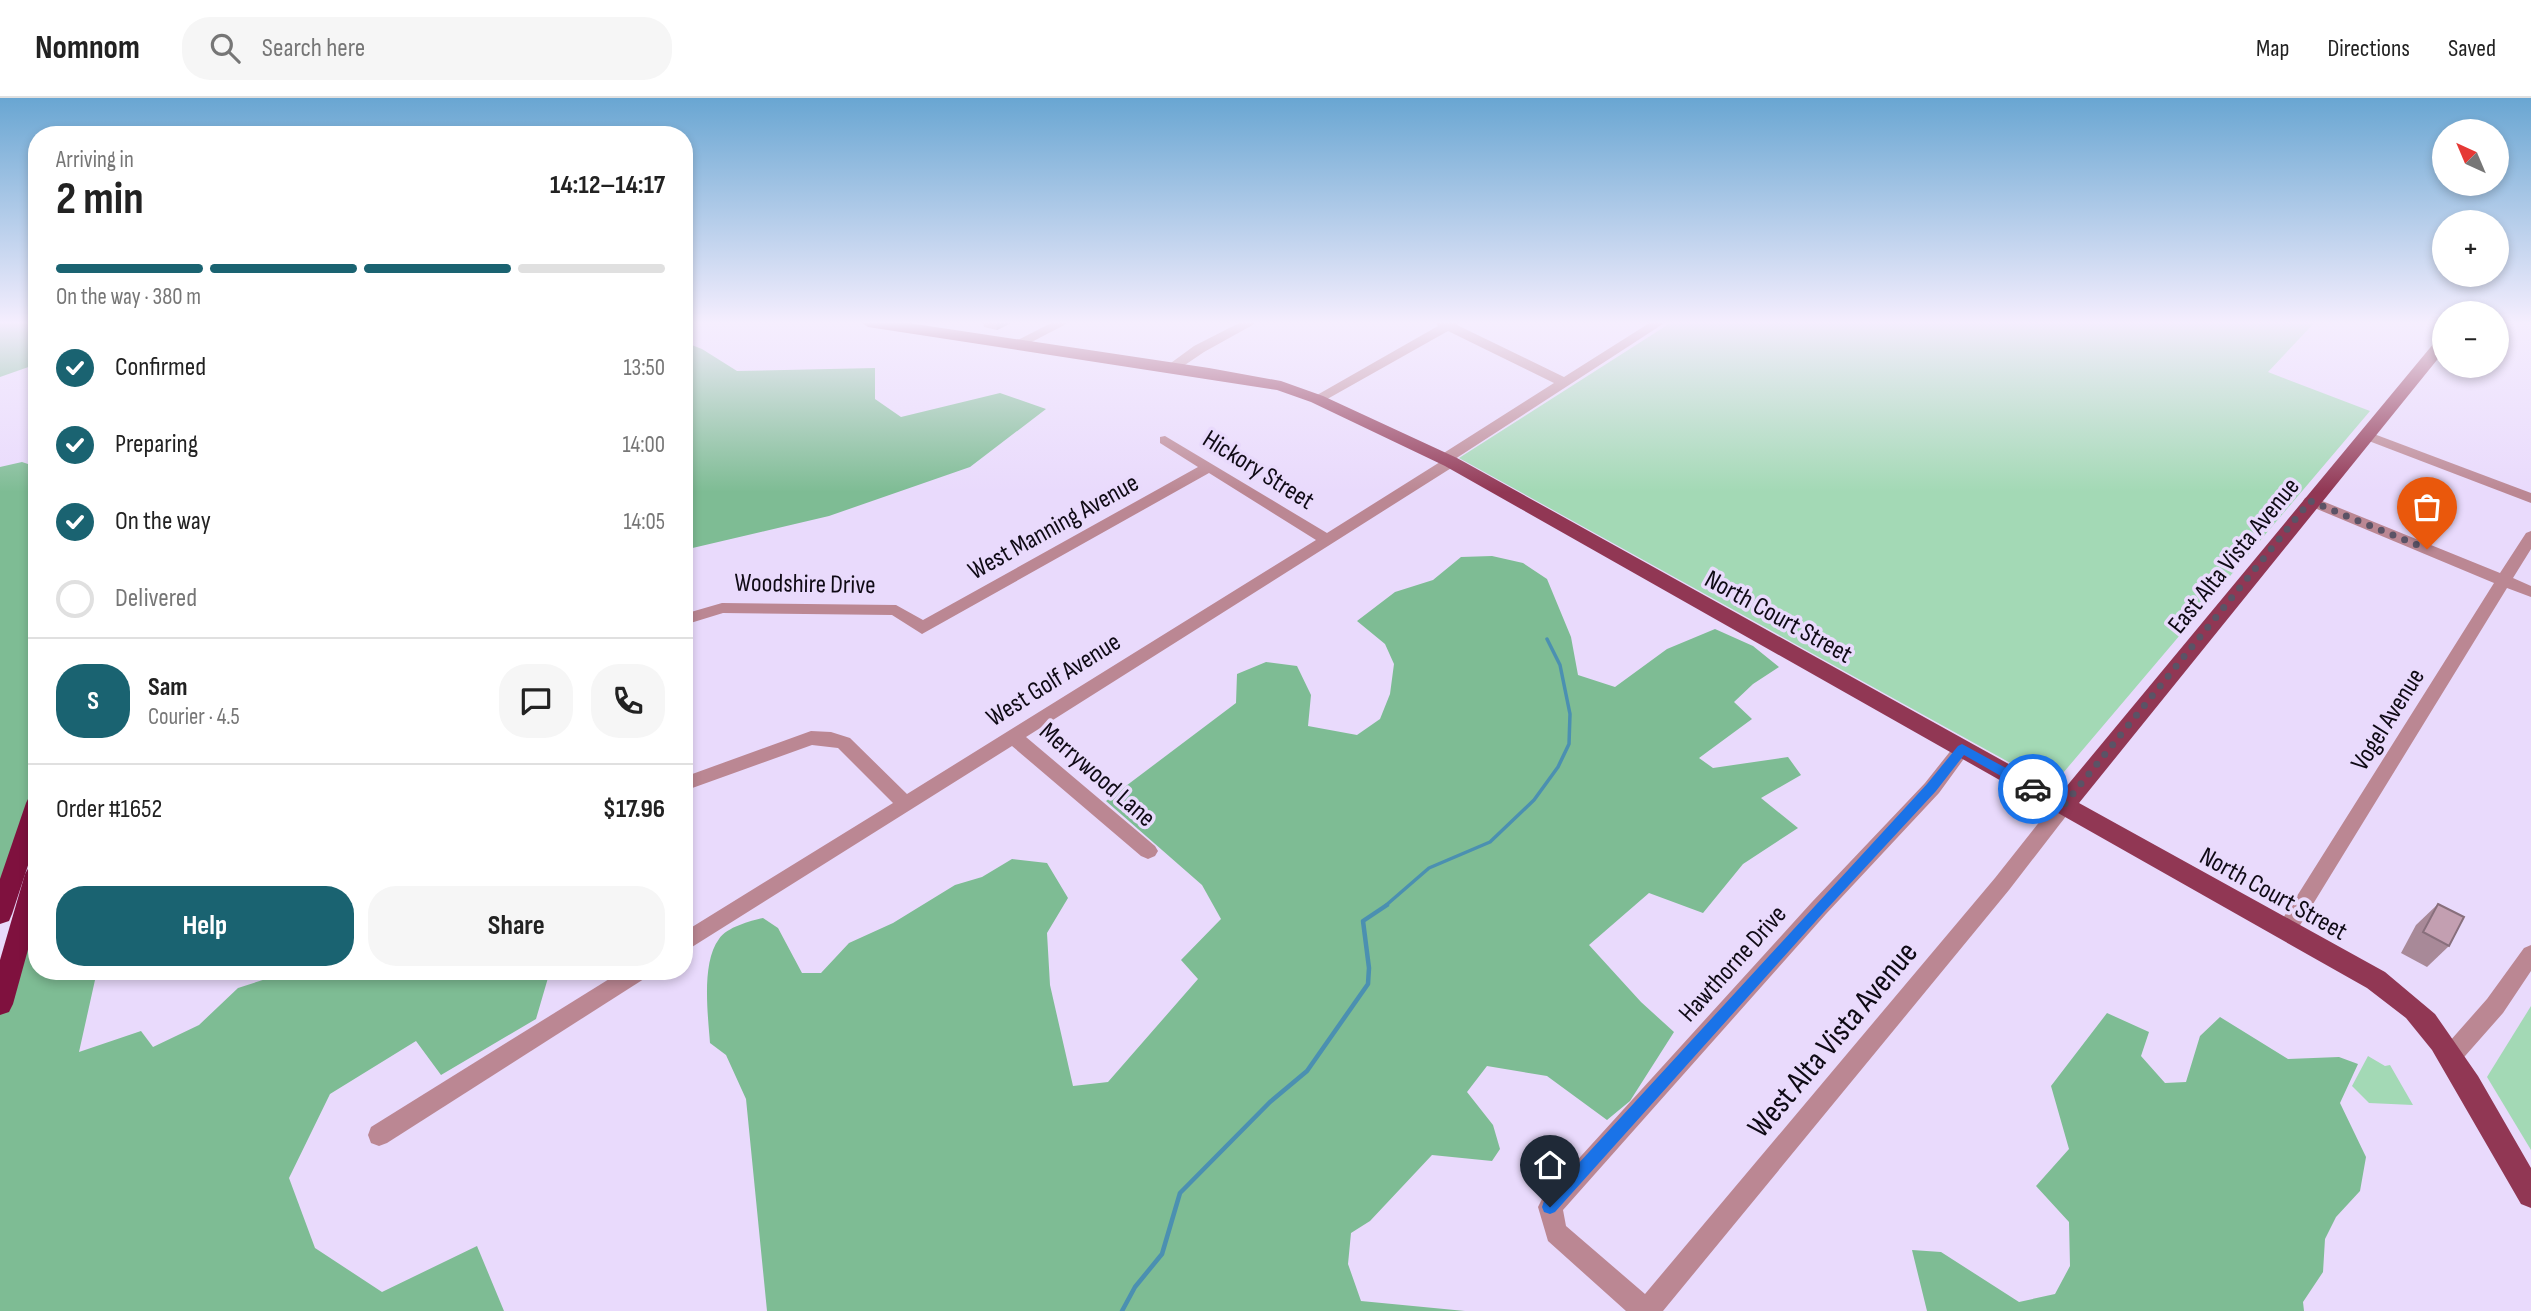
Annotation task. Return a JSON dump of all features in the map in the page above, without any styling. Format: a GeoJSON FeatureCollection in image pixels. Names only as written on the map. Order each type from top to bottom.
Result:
{"type":"FeatureCollection","features":[{"type":"Feature","properties":{"kind":"highway"},"geometry":{"type":"LineString","coordinates":[[0,914],[28,830]]}},
{"type":"Feature","properties":{"kind":"highway"},"geometry":{"type":"LineString","coordinates":[[0,1004],[28,906]]}},
{"type":"Feature","properties":{"kind":"main road","name":"North Court Street"},"geometry":{"type":"LineString","coordinates":[[1237,379],[1264,383],[1317,399],[1448,460],[2376,980],[2402,999],[2424,1021],[2450,1056],[2531,1194]]}},
{"type":"Feature","properties":{"kind":"main road","name":"East Alta Vista Avenue"},"geometry":{"type":"LineString","coordinates":[[2063,806],[2412,379]]}},
{"type":"Feature","properties":{"kind":"street"},"geometry":{"type":"LineString","coordinates":[[1317,399],[1352,379]]}},
{"type":"Feature","properties":{"kind":"street"},"geometry":{"type":"LineString","coordinates":[[1556,379],[1565,383]]}},
{"type":"Feature","properties":{"kind":"street","name":"West Golf Avenue"},"geometry":{"type":"LineString","coordinates":[[693,937],[1327,540],[1572,379]]}},
{"type":"Feature","properties":{"kind":"street"},"geometry":{"type":"LineString","coordinates":[[2365,435],[2531,498]]}},
{"type":"Feature","properties":{"kind":"street","name":"Hickory Street"},"geometry":{"type":"LineString","coordinates":[[1165,440],[1327,540]]}},
{"type":"Feature","properties":{"kind":"street","name":"West Manning Avenue"},"geometry":{"type":"LineString","coordinates":[[922,628],[1209,467]]}},
{"type":"Feature","properties":{"kind":"street"},"geometry":{"type":"LineString","coordinates":[[2310,501],[2531,592]]}},
{"type":"Feature","properties":{"kind":"street","name":"Vogel Avenue"},"geometry":{"type":"LineString","coordinates":[[2287,929],[2531,536]]}},
{"type":"Feature","properties":{"kind":"street","name":"Woodshire Drive"},"geometry":{"type":"LineString","coordinates":[[693,617],[722,608],[896,610],[922,628]]}},
{"type":"Feature","properties":{"kind":"street","name":"Merrywood Lane"},"geometry":{"type":"LineString","coordinates":[[1014,737],[1147,851]]}},
{"type":"Feature","properties":{"kind":"street"},"geometry":{"type":"LineString","coordinates":[[693,781],[811,738],[831,739],[844,743],[906,804]]}},
{"type":"Feature","properties":{"kind":"street","name":"Hawthorne Drive"},"geometry":{"type":"LineString","coordinates":[[1646,1311],[1556,1233],[1550,1207],[1819,908],[1932,788],[1962,749]]}},
{"type":"Feature","properties":{"kind":"street","name":"West Alta Vista Avenue"},"geometry":{"type":"LineString","coordinates":[[1646,1311],[2063,806]]}},
{"type":"Feature","properties":{"kind":"street"},"geometry":{"type":"LineString","coordinates":[[2450,1056],[2495,1006],[2531,954]]}},
{"type":"Feature","properties":{"kind":"street"},"geometry":{"type":"LineString","coordinates":[[379,1135],[626,980]]}},
{"type":"Feature","properties":{"kind":"green space"},"geometry":{"type":"Polygon","coordinates":[[[693,379],[875,379],[875,399],[901,417],[1000,393],[1046,409],[970,467],[829,516],[693,548],[693,379]]]}},
{"type":"Feature","properties":{"kind":"green space"},"geometry":{"type":"Polygon","coordinates":[[[1583,379],[2285,379],[2370,411],[2052,786],[1459,458],[1583,379]]]}},
{"type":"Feature","properties":{"kind":"green space"},"geometry":{"type":"Polygon","coordinates":[[[22,462],[28,464],[28,812],[0,882],[0,467],[22,462]]]}},
{"type":"Feature","properties":{"kind":"green space"},"geometry":{"type":"Polygon","coordinates":[[[1492,556],[1523,563],[1547,579],[1571,637],[1578,675],[1615,687],[1667,649],[1715,629],[1753,646],[1779,667],[1753,684],[1734,702],[1752,719],[1699,758],[1713,768],[1788,757],[1801,775],[1761,798],[1798,828],[1743,864],[1703,913],[1649,893],[1589,945],[1641,1002],[1674,1032],[1630,1101],[1607,1120],[1547,1076],[1487,1066],[1467,1092],[1493,1125],[1500,1149],[1492,1161],[1432,1155],[1370,1221],[1351,1233],[1348,1264],[1361,1301],[1465,1311],[767,1311],[746,1099],[726,1055],[710,1043],[708,975],[713,949],[719,939],[739,925],[763,918],[778,928],[802,973],[821,973],[849,943],[893,923],[955,885],[982,877],[1012,859],[1047,863],[1068,898],[1047,933],[1050,985],[1073,1086],[1108,1082],[1198,979],[1181,960],[1221,919],[1202,885],[1106,801],[1236,703],[1237,674],[1266,662],[1297,666],[1311,695],[1308,726],[1357,735],[1380,719],[1390,694],[1394,664],[1385,644],[1357,621],[1395,592],[1433,580],[1461,557],[1492,556]]]}},
{"type":"Feature","properties":{"kind":"green space"},"geometry":{"type":"Polygon","coordinates":[[[28,906],[28,980],[95,980],[79,1052],[141,1031],[153,1047],[199,1025],[238,988],[263,980],[547,980],[536,1019],[441,1075],[416,1041],[330,1094],[289,1178],[315,1248],[382,1292],[477,1246],[504,1311],[0,1311],[0,1004],[28,906]]]}},
{"type":"Feature","properties":{"kind":"green space"},"geometry":{"type":"Polygon","coordinates":[[[2531,1006],[2531,1150],[2487,1077],[2531,1006]]]}},
{"type":"Feature","properties":{"kind":"green space"},"geometry":{"type":"Polygon","coordinates":[[[2107,1013],[2149,1032],[2141,1056],[2165,1083],[2186,1082],[2200,1036],[2220,1017],[2288,1059],[2339,1057],[2358,1064],[2340,1103],[2366,1157],[2360,1191],[2336,1217],[2325,1239],[2323,1272],[2303,1302],[2304,1311],[1927,1311],[1912,1250],[1941,1252],[2019,1302],[2055,1294],[2070,1266],[2069,1222],[2036,1186],[2069,1149],[2051,1086],[2107,1013]]]}},
{"type":"Feature","properties":{"kind":"green space"},"geometry":{"type":"Polygon","coordinates":[[[2368,1056],[2385,1066],[2390,1065],[2413,1105],[2369,1103],[2352,1086],[2368,1056]]]}},
{"type":"Feature","properties":{"kind":"building"},"geometry":{"type":"Polygon","coordinates":[[[2438,904],[2464,917],[2449,946],[2423,932],[2438,904]]]}},
{"type":"Feature","properties":{"kind":"waterway"},"geometry":{"type":"LineString","coordinates":[[1384,907],[1429,868],[1490,842],[1534,800],[1558,767],[1569,744],[1570,714],[1560,665],[1547,639]]}},
{"type":"Feature","properties":{"kind":"waterway"},"geometry":{"type":"LineString","coordinates":[[1122,1311],[1135,1287],[1162,1254],[1180,1193],[1270,1102],[1307,1071],[1368,984],[1369,968],[1363,921],[1384,907]]}},
{"type":"Feature","properties":{"kind":"way so far"},"geometry":{"type":"LineString","coordinates":[[2033,789],[2063,806],[2310,501],[2427,549]]}},
{"type":"Feature","properties":{"kind":"route"},"geometry":{"type":"LineString","coordinates":[[1550,1207],[1819,908],[1932,788],[1962,749],[2033,789]]}}]}
